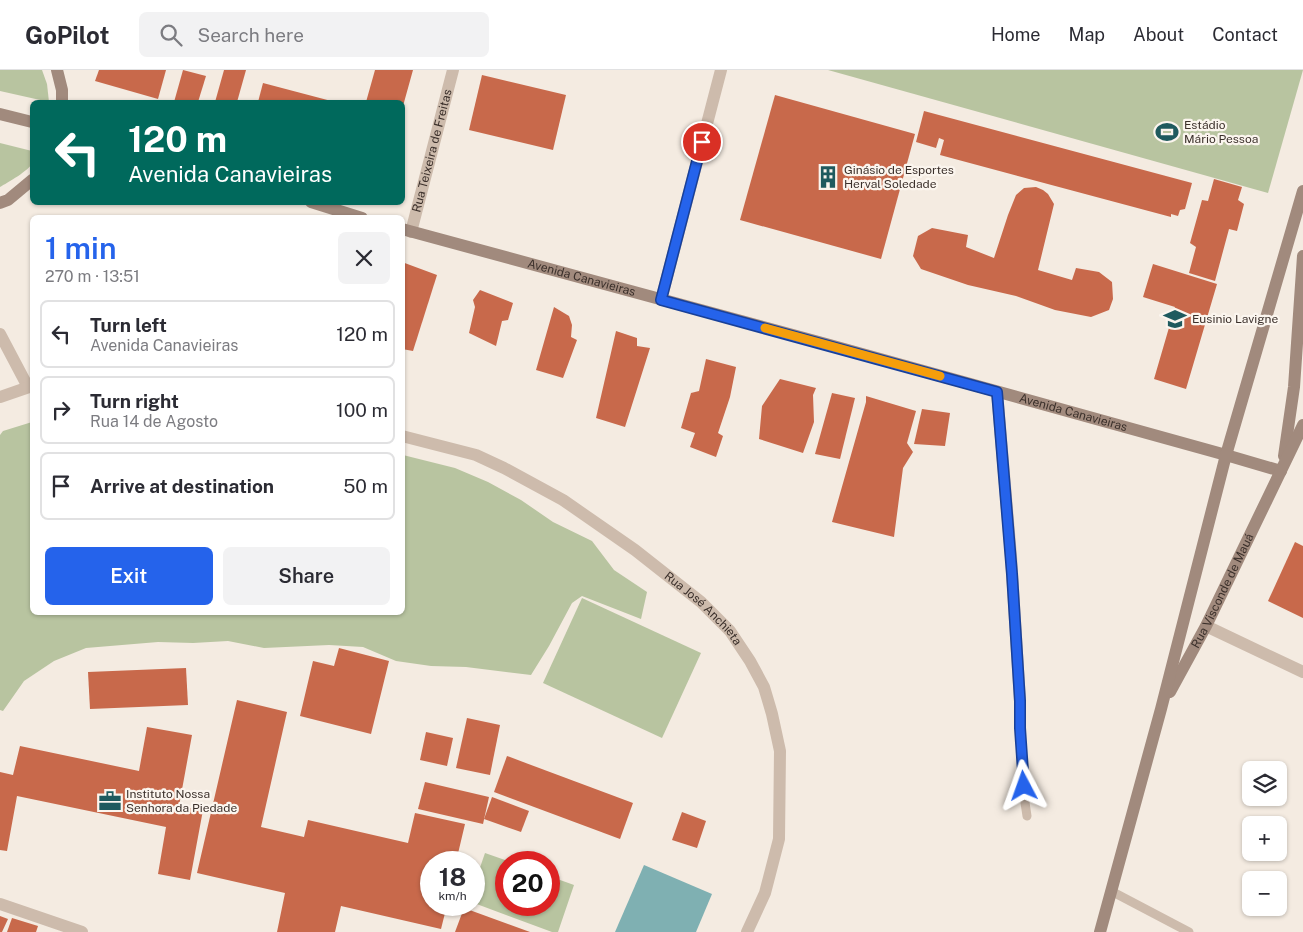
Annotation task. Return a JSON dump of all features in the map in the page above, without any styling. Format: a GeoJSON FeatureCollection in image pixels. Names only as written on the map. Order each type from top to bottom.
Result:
{"type":"FeatureCollection","features":[{"type":"Feature","properties":{"kind":"main road"},"geometry":{"type":"LineString","coordinates":[[57,70],[62,90],[62,100]]}},
{"type":"Feature","properties":{"kind":"main road"},"geometry":{"type":"LineString","coordinates":[[0,114],[30,122]]}},
{"type":"Feature","properties":{"kind":"main road"},"geometry":{"type":"LineString","coordinates":[[0,203],[8,200],[30,182]]}},
{"type":"Feature","properties":{"kind":"main road","name":"Rua Visconde de Mauá"},"geometry":{"type":"LineString","coordinates":[[1100,932],[1226,455],[1303,191]]}},
{"type":"Feature","properties":{"kind":"main road"},"geometry":{"type":"LineString","coordinates":[[321,205],[352,215]]}},
{"type":"Feature","properties":{"kind":"main road","name":"Avenida Canavieiras"},"geometry":{"type":"LineString","coordinates":[[407,231],[1281,471]]}},
{"type":"Feature","properties":{"kind":"main road"},"geometry":{"type":"LineString","coordinates":[[1281,471],[1294,387],[1303,256]]}},
{"type":"Feature","properties":{"kind":"main road","name":"Rua Visconde de Mauá"},"geometry":{"type":"LineString","coordinates":[[1160,709],[1206,626],[1303,425]]}},
{"type":"Feature","properties":{"kind":"street","name":"Rua Teixeira de Freitas"},"geometry":{"type":"LineString","coordinates":[[407,231],[453,70]]}},
{"type":"Feature","properties":{"kind":"street"},"geometry":{"type":"LineString","coordinates":[[661,300],[721,70]]}},
{"type":"Feature","properties":{"kind":"street"},"geometry":{"type":"LineString","coordinates":[[0,334],[30,387],[0,397]]}},
{"type":"Feature","properties":{"kind":"street"},"geometry":{"type":"LineString","coordinates":[[997,392],[1011,556],[1020,701]]}},
{"type":"Feature","properties":{"kind":"street","name":"Rua José Anchieta"},"geometry":{"type":"LineString","coordinates":[[405,437],[476,455],[563,500],[643,556],[701,602],[730,631],[750,661],[764,687],[780,751],[779,839],[765,893],[747,932]]}},
{"type":"Feature","properties":{"kind":"street"},"geometry":{"type":"LineString","coordinates":[[1206,626],[1303,672]]}},
{"type":"Feature","properties":{"kind":"street"},"geometry":{"type":"LineString","coordinates":[[0,904],[82,932]]}},
{"type":"Feature","properties":{"kind":"lane"},"geometry":{"type":"LineString","coordinates":[[1020,701],[1024,796],[1027,816]]}},
{"type":"Feature","properties":{"kind":"lane"},"geometry":{"type":"LineString","coordinates":[[1111,892],[1189,932]]}},
{"type":"Feature","properties":{"kind":"green space"},"geometry":{"type":"Polygon","coordinates":[[[0,70],[42,70],[47,84],[49,100],[40,100],[0,91],[0,70]]]}},
{"type":"Feature","properties":{"kind":"green space","name":"Estádio Mário Pessoa"},"geometry":{"type":"Polygon","coordinates":[[[828,70],[1303,70],[1268,193],[828,70]]]}},
{"type":"Feature","properties":{"kind":"green space"},"geometry":{"type":"Polygon","coordinates":[[[0,143],[30,150],[30,166],[0,187],[0,143]]]}},
{"type":"Feature","properties":{"kind":"green space"},"geometry":{"type":"Polygon","coordinates":[[[30,423],[30,615],[405,615],[405,456],[455,468],[488,482],[521,500],[553,522],[592,541],[614,570],[647,592],[641,619],[582,596],[572,603],[531,675],[396,661],[363,647],[329,645],[264,648],[228,641],[158,642],[86,648],[54,661],[24,681],[3,711],[0,710],[0,435],[3,431],[30,423]]]}},
{"type":"Feature","properties":{"kind":"green space"},"geometry":{"type":"Polygon","coordinates":[[[582,598],[701,653],[662,738],[543,683],[582,598]]]}},
{"type":"Feature","properties":{"kind":"green space"},"geometry":{"type":"Polygon","coordinates":[[[485,853],[495,856],[495,911],[485,907],[485,853]]]}},
{"type":"Feature","properties":{"kind":"green space"},"geometry":{"type":"Polygon","coordinates":[[[560,880],[574,885],[558,932],[552,932],[509,916],[560,916],[560,880]]]}},
{"type":"Feature","properties":{"kind":"water"},"geometry":{"type":"Polygon","coordinates":[[[644,865],[712,894],[696,932],[615,932],[644,865]]]}},
{"type":"Feature","properties":{"kind":"building"},"geometry":{"type":"Polygon","coordinates":[[[99,70],[166,70],[158,99],[95,81],[99,70]]]}},
{"type":"Feature","properties":{"kind":"building"},"geometry":{"type":"Polygon","coordinates":[[[183,70],[206,76],[199,100],[175,100],[183,70]]]}},
{"type":"Feature","properties":{"kind":"building"},"geometry":{"type":"Polygon","coordinates":[[[224,70],[246,70],[238,100],[216,100],[224,70]]]}},
{"type":"Feature","properties":{"kind":"building"},"geometry":{"type":"Polygon","coordinates":[[[375,70],[413,70],[405,100],[367,100],[375,70]]]}},
{"type":"Feature","properties":{"kind":"building"},"geometry":{"type":"Polygon","coordinates":[[[482,75],[566,95],[553,150],[469,130],[482,75]]]}},
{"type":"Feature","properties":{"kind":"building"},"geometry":{"type":"Polygon","coordinates":[[[263,83],[327,100],[259,100],[263,83]]]}},
{"type":"Feature","properties":{"kind":"building","name":"Ginásio de Esportes Herval Soledade"},"geometry":{"type":"Polygon","coordinates":[[[775,95],[915,134],[881,259],[740,220],[775,95]]]}},
{"type":"Feature","properties":{"kind":"building"},"geometry":{"type":"Polygon","coordinates":[[[924,111],[1192,183],[1185,209],[1180,210],[1178,216],[1171,214],[1171,217],[940,155],[944,140],[939,138],[936,148],[916,142],[924,111]]]}},
{"type":"Feature","properties":{"kind":"building"},"geometry":{"type":"Polygon","coordinates":[[[1214,179],[1242,187],[1238,200],[1244,204],[1237,231],[1229,229],[1215,281],[1189,273],[1196,247],[1190,243],[1202,200],[1208,201],[1214,179]]]}},
{"type":"Feature","properties":{"kind":"building"},"geometry":{"type":"Polygon","coordinates":[[[1036,187],[1048,194],[1054,204],[1038,270],[1072,280],[1076,268],[1099,272],[1112,282],[1113,299],[1109,310],[1091,317],[1055,310],[1016,296],[968,285],[921,269],[913,256],[918,236],[932,228],[968,235],[966,247],[994,258],[1016,195],[1024,188],[1036,187]]]}},
{"type":"Feature","properties":{"kind":"building"},"geometry":{"type":"Polygon","coordinates":[[[405,263],[437,275],[413,351],[405,350],[405,263]]]}},
{"type":"Feature","properties":{"kind":"building"},"geometry":{"type":"Polygon","coordinates":[[[1153,264],[1217,284],[1186,389],[1154,379],[1175,307],[1143,297],[1153,264]]]}},
{"type":"Feature","properties":{"kind":"building"},"geometry":{"type":"Polygon","coordinates":[[[480,290],[513,303],[508,320],[502,321],[496,346],[469,333],[475,307],[473,300],[480,290]]]}},
{"type":"Feature","properties":{"kind":"building"},"geometry":{"type":"Polygon","coordinates":[[[554,307],[569,316],[572,325],[571,337],[577,340],[563,378],[536,370],[554,307]]]}},
{"type":"Feature","properties":{"kind":"building"},"geometry":{"type":"Polygon","coordinates":[[[616,331],[637,338],[637,346],[650,348],[625,427],[596,418],[616,331]]]}},
{"type":"Feature","properties":{"kind":"building"},"geometry":{"type":"Polygon","coordinates":[[[706,359],[736,367],[730,397],[718,433],[723,436],[716,457],[690,447],[695,433],[681,428],[691,393],[699,391],[706,359]]]}},
{"type":"Feature","properties":{"kind":"building"},"geometry":{"type":"Polygon","coordinates":[[[780,379],[816,388],[813,395],[814,422],[803,453],[759,439],[762,406],[780,379]]]}},
{"type":"Feature","properties":{"kind":"building"},"geometry":{"type":"Polygon","coordinates":[[[832,393],[855,398],[840,459],[815,454],[832,393]]]}},
{"type":"Feature","properties":{"kind":"building"},"geometry":{"type":"Polygon","coordinates":[[[866,396],[916,411],[907,443],[913,452],[903,468],[894,537],[832,522],[866,402],[866,396]]]}},
{"type":"Feature","properties":{"kind":"building"},"geometry":{"type":"Polygon","coordinates":[[[922,409],[950,413],[945,446],[914,444],[922,409]]]}},
{"type":"Feature","properties":{"kind":"building"},"geometry":{"type":"Polygon","coordinates":[[[1295,542],[1303,546],[1303,618],[1268,601],[1295,542]]]}},
{"type":"Feature","properties":{"kind":"building"},"geometry":{"type":"Polygon","coordinates":[[[339,648],[389,661],[371,734],[300,716],[313,661],[334,666],[339,648]]]}},
{"type":"Feature","properties":{"kind":"building"},"geometry":{"type":"Polygon","coordinates":[[[186,668],[188,705],[90,709],[88,672],[186,668]]]}},
{"type":"Feature","properties":{"kind":"building"},"geometry":{"type":"Polygon","coordinates":[[[237,700],[287,712],[261,827],[304,837],[308,820],[408,843],[415,813],[465,824],[459,851],[420,851],[420,916],[444,916],[441,929],[341,906],[335,932],[277,932],[285,893],[197,873],[237,700]]]}},
{"type":"Feature","properties":{"kind":"building"},"geometry":{"type":"Polygon","coordinates":[[[467,718],[500,725],[490,775],[456,768],[467,718]]]}},
{"type":"Feature","properties":{"kind":"building","name":"Instituto Nossa Senhora da Piedade"},"geometry":{"type":"Polygon","coordinates":[[[147,727],[192,735],[179,806],[203,810],[190,880],[158,874],[166,827],[17,796],[7,851],[0,850],[0,772],[13,775],[20,746],[139,771],[147,727]]]}},
{"type":"Feature","properties":{"kind":"building"},"geometry":{"type":"Polygon","coordinates":[[[426,732],[453,738],[447,766],[420,760],[426,732]]]}},
{"type":"Feature","properties":{"kind":"building"},"geometry":{"type":"Polygon","coordinates":[[[507,756],[633,803],[620,839],[494,792],[507,756]]]}},
{"type":"Feature","properties":{"kind":"building"},"geometry":{"type":"Polygon","coordinates":[[[425,782],[489,797],[483,824],[418,809],[425,782]]]}},
{"type":"Feature","properties":{"kind":"building"},"geometry":{"type":"Polygon","coordinates":[[[492,797],[529,811],[521,832],[484,819],[492,797]]]}},
{"type":"Feature","properties":{"kind":"building"},"geometry":{"type":"Polygon","coordinates":[[[682,812],[706,821],[697,848],[672,840],[682,812]]]}},
{"type":"Feature","properties":{"kind":"building"},"geometry":{"type":"Polygon","coordinates":[[[0,916],[8,919],[2,932],[0,932],[0,916]]]}},
{"type":"Feature","properties":{"kind":"building"},"geometry":{"type":"Polygon","coordinates":[[[461,916],[485,916],[530,932],[455,932],[461,916]]]}},
{"type":"Feature","properties":{"kind":"building"},"geometry":{"type":"Polygon","coordinates":[[[12,918],[38,926],[36,932],[7,932],[12,918]]]}},
{"type":"Feature","properties":{"kind":"slow traffic"},"geometry":{"type":"LineString","coordinates":[[765,328],[940,376]]}},
{"type":"Feature","properties":{"kind":"place","name":"Estádio Mário Pessoa"},"geometry":{"type":"Point","coordinates":[1167,132]}},
{"type":"Feature","properties":{"kind":"place","name":"Ginásio de Esportes Herval Soledade"},"geometry":{"type":"Point","coordinates":[828,177]}},
{"type":"Feature","properties":{"kind":"place","name":"Eusinio Lavigne"},"geometry":{"type":"Point","coordinates":[1175,319]}},
{"type":"Feature","properties":{"kind":"place","name":"Instituto Nossa Senhora da Piedade"},"geometry":{"type":"Point","coordinates":[110,801]}},
{"type":"Feature","properties":{"kind":"route"},"geometry":{"type":"LineString","coordinates":[[702,142],[661,300],[997,392],[1012,574],[1024,786]]}}]}
